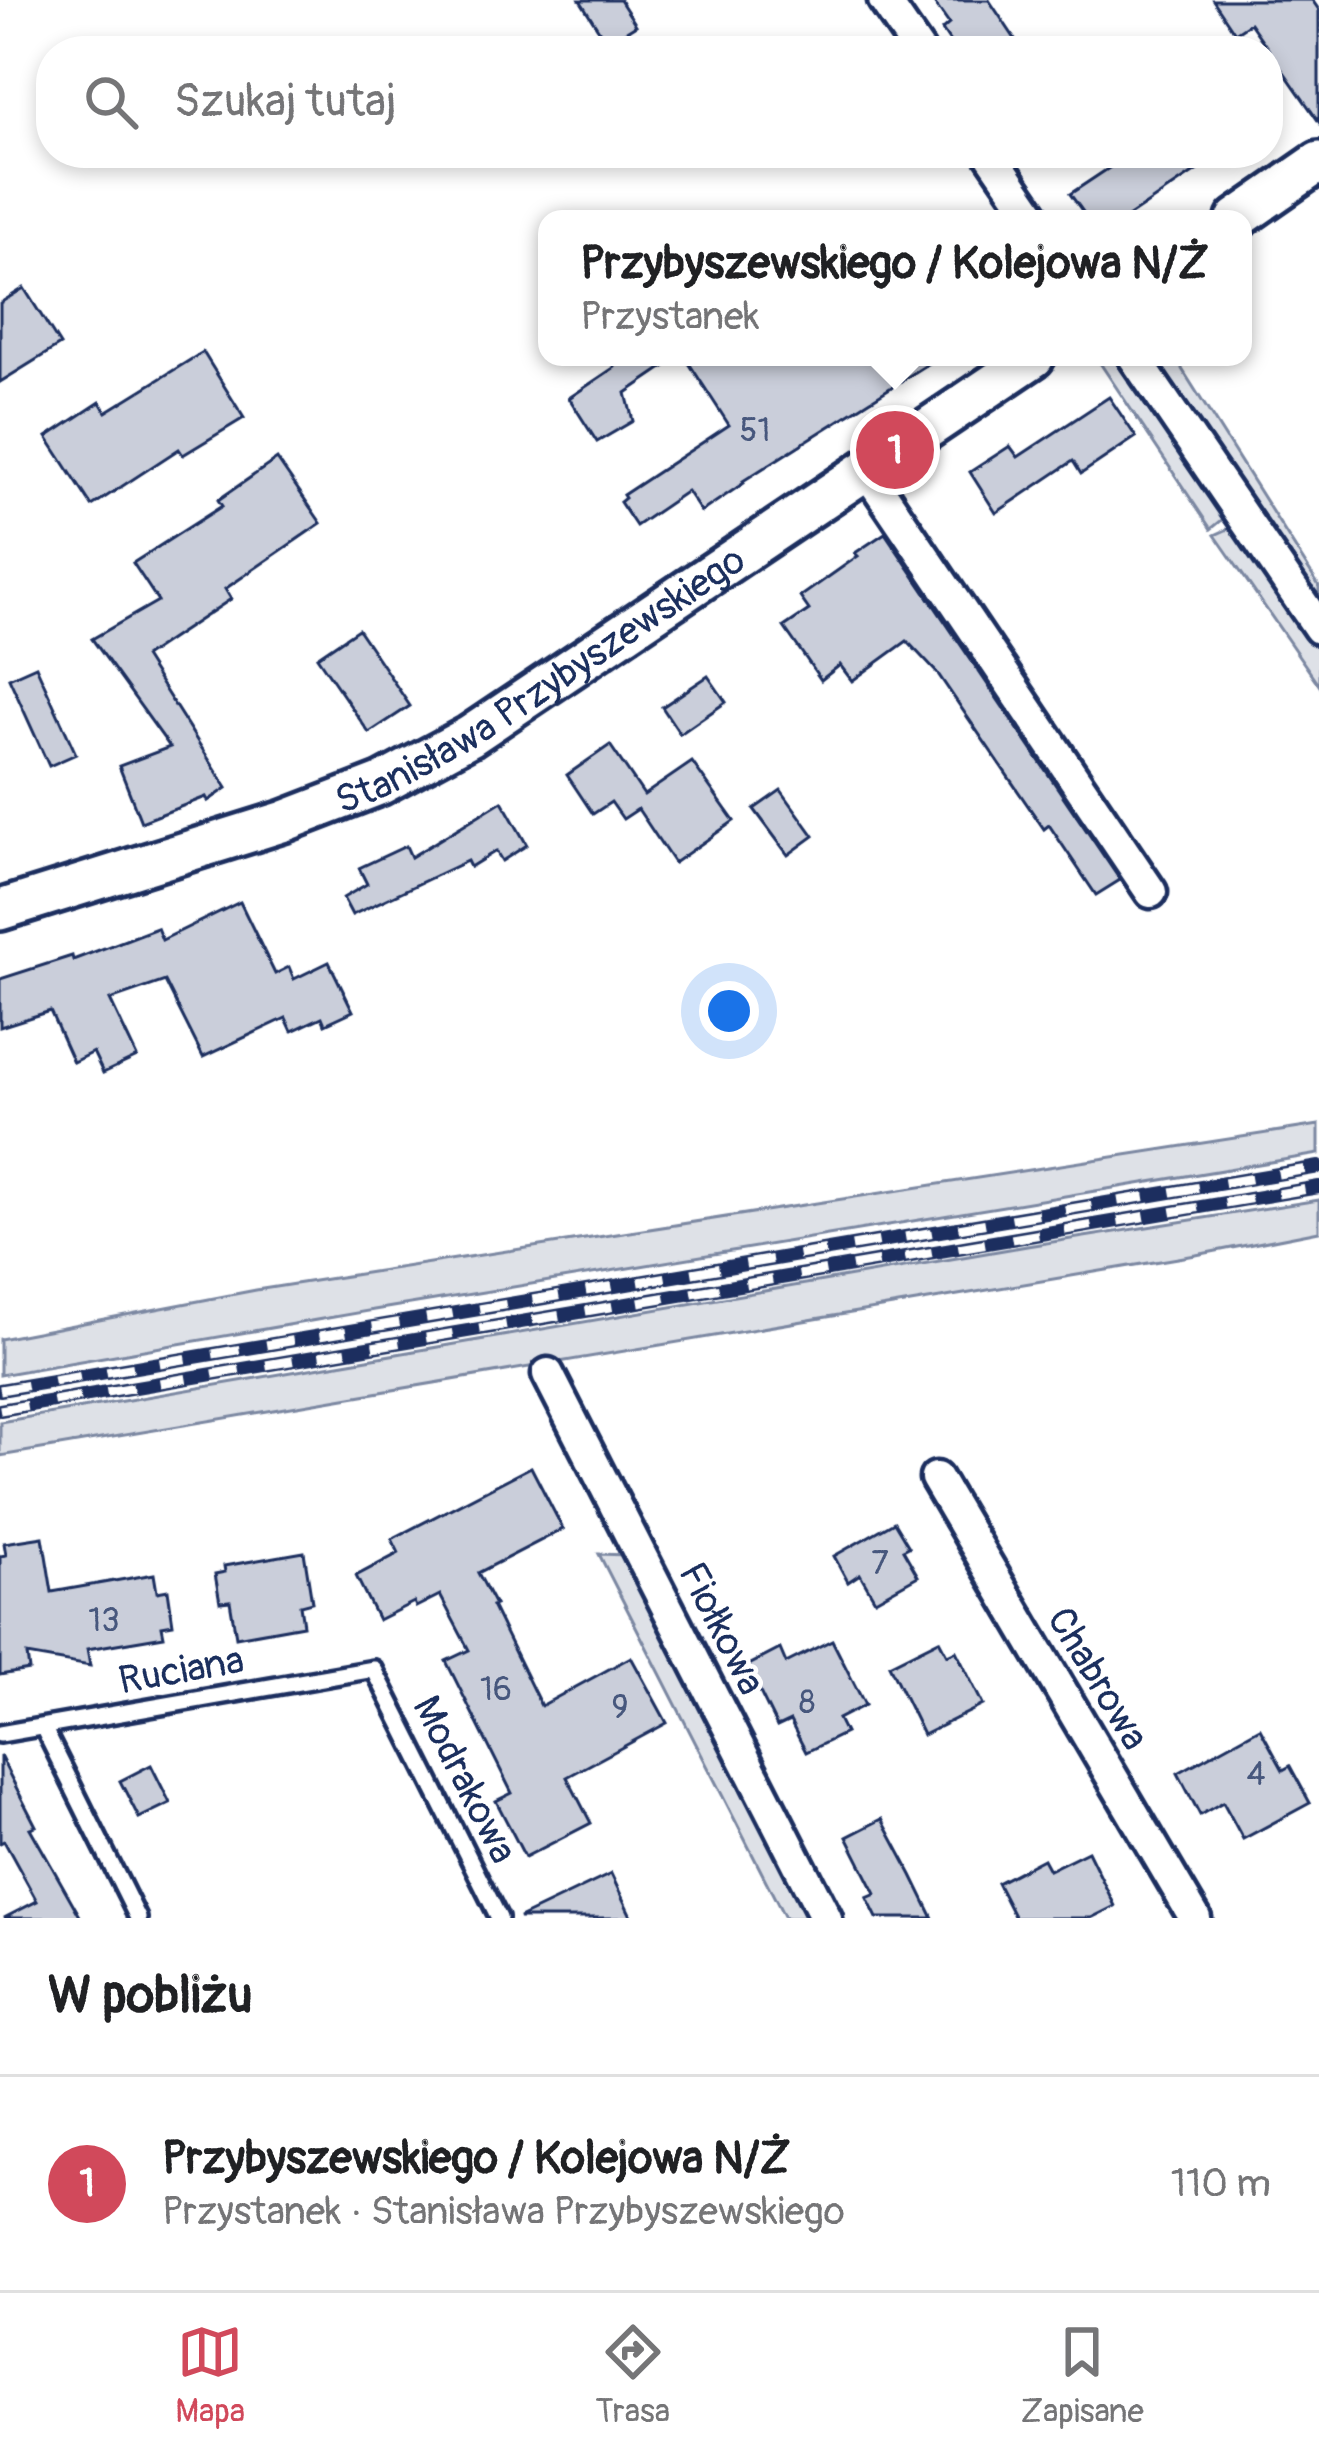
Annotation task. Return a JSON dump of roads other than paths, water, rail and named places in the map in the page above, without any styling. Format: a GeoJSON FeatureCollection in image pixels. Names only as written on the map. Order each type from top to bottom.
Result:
{"type":"FeatureCollection","features":[{"type":"Feature","properties":{"kind":"street"},"geometry":{"type":"LineString","coordinates":[[884,0],[909,36]]}},
{"type":"Feature","properties":{"kind":"street"},"geometry":{"type":"LineString","coordinates":[[1250,210],[1319,162]]}},
{"type":"Feature","properties":{"kind":"street"},"geometry":{"type":"LineString","coordinates":[[1000,168],[1029,210]]}},
{"type":"Feature","properties":{"kind":"street","name":"Stanisława Przybyszewskiego"},"geometry":{"type":"LineString","coordinates":[[0,910],[285,821],[381,784],[470,736],[1021,366]]}},
{"type":"Feature","properties":{"kind":"street"},"geometry":{"type":"LineString","coordinates":[[1140,366],[1319,628]]}},
{"type":"Feature","properties":{"kind":"street"},"geometry":{"type":"LineString","coordinates":[[866,470],[1151,892]]}},
{"type":"Feature","properties":{"kind":"street","name":"Fiołkowa"},"geometry":{"type":"LineString","coordinates":[[548,1374],[826,1918]]}},
{"type":"Feature","properties":{"kind":"street","name":"Chabrowa"},"geometry":{"type":"LineString","coordinates":[[936,1478],[1196,1918]]}},
{"type":"Feature","properties":{"kind":"lane","name":"Ruciana"},"geometry":{"type":"LineString","coordinates":[[0,1734],[374,1669]]}},
{"type":"Feature","properties":{"kind":"lane","name":"Modrakowa"},"geometry":{"type":"LineString","coordinates":[[374,1669],[499,1918]]}},
{"type":"Feature","properties":{"kind":"lane"},"geometry":{"type":"LineString","coordinates":[[43,1727],[138,1918]]}},
{"type":"Feature","properties":{"kind":"railway"},"geometry":{"type":"LineString","coordinates":[[0,1390],[1319,1167]]}},
{"type":"Feature","properties":{"kind":"railway"},"geometry":{"type":"LineString","coordinates":[[0,1410],[1319,1187]]}},
{"type":"Feature","properties":{"kind":"place","name":"Przybyszewskiego / Kolejowa N/Ż"},"geometry":{"type":"Point","coordinates":[895,450]}}]}
